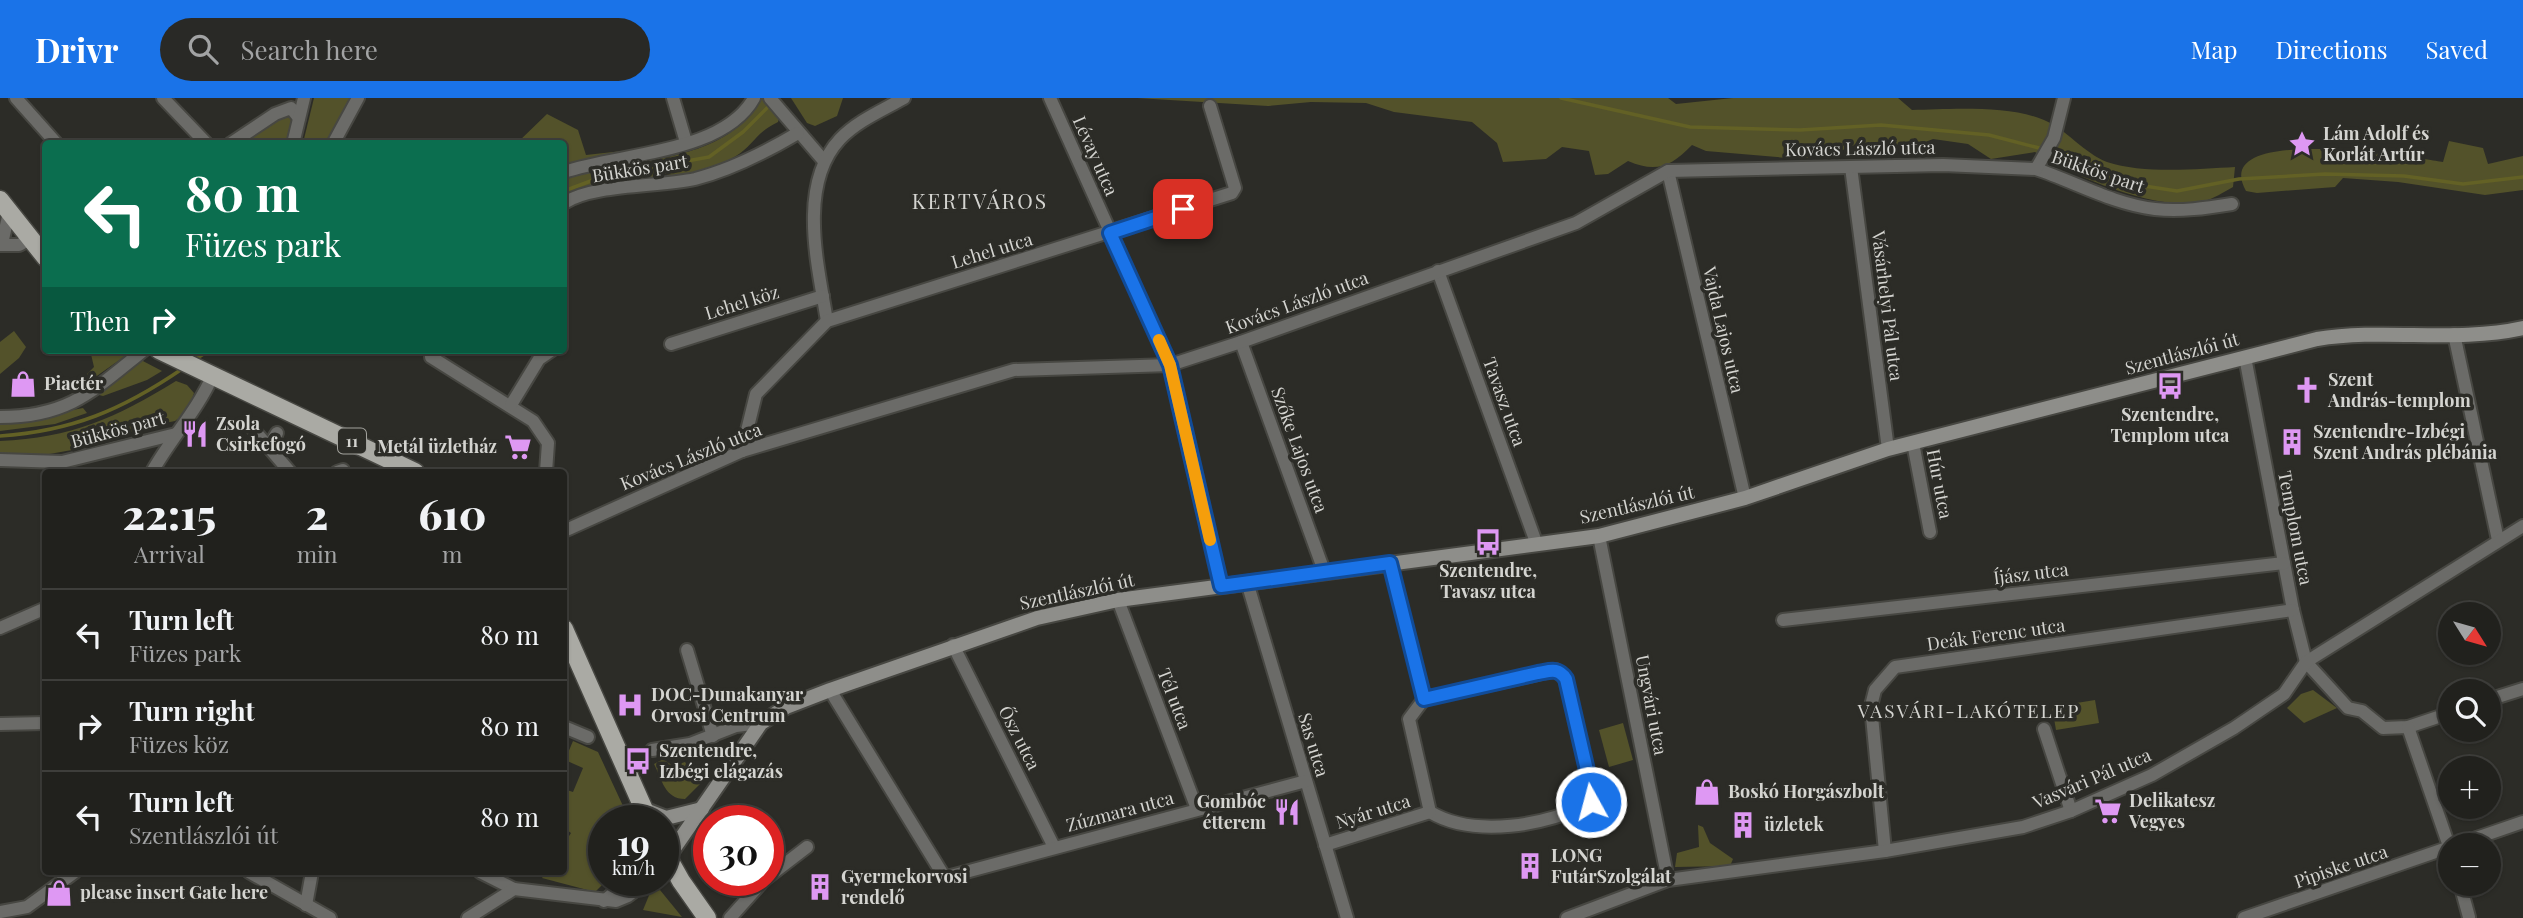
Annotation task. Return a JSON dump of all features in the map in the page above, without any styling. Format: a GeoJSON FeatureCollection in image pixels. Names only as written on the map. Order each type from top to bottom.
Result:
{"type":"FeatureCollection","features":[{"type":"Feature","properties":{"kind":"main road"},"geometry":{"type":"LineString","coordinates":[[5,206],[42,253]]}},
{"type":"Feature","properties":{"kind":"main road","name":"Szentlászlói út"},"geometry":{"type":"LineString","coordinates":[[705,805],[761,723],[786,707],[953,645],[1037,618],[1118,600],[1599,536],[1745,498],[1888,449],[2245,357],[2347,334],[2454,334],[2523,328]]}},
{"type":"Feature","properties":{"kind":"main road","name":"11"},"geometry":{"type":"LineString","coordinates":[[167,354],[409,469]]}},
{"type":"Feature","properties":{"kind":"main road"},"geometry":{"type":"LineString","coordinates":[[567,636],[642,805]]}},
{"type":"Feature","properties":{"kind":"main road","name":"Szentlászlói út"},"geometry":{"type":"LineString","coordinates":[[679,838],[693,820]]}},
{"type":"Feature","properties":{"kind":"main road"},"geometry":{"type":"LineString","coordinates":[[679,878],[707,918]]}},
{"type":"Feature","properties":{"kind":"street"},"geometry":{"type":"LineString","coordinates":[[16,98],[53,140]]}},
{"type":"Feature","properties":{"kind":"street"},"geometry":{"type":"LineString","coordinates":[[163,98],[203,140]]}},
{"type":"Feature","properties":{"kind":"street"},"geometry":{"type":"LineString","coordinates":[[294,140],[304,98]]}},
{"type":"Feature","properties":{"kind":"street"},"geometry":{"type":"LineString","coordinates":[[335,140],[358,98]]}},
{"type":"Feature","properties":{"kind":"street"},"geometry":{"type":"LineString","coordinates":[[673,98],[686,142]]}},
{"type":"Feature","properties":{"kind":"street","name":"Bükkös part"},"geometry":{"type":"LineString","coordinates":[[567,171],[686,142],[727,128],[744,113],[754,98]]}},
{"type":"Feature","properties":{"kind":"street"},"geometry":{"type":"LineString","coordinates":[[770,98],[824,161]]}},
{"type":"Feature","properties":{"kind":"street"},"geometry":{"type":"LineString","coordinates":[[827,321],[814,216],[824,161],[845,134],[904,98]]}},
{"type":"Feature","properties":{"kind":"street","name":"Lévay utca"},"geometry":{"type":"LineString","coordinates":[[1050,98],[1170,365],[1221,586]]}},
{"type":"Feature","properties":{"kind":"street"},"geometry":{"type":"LineString","coordinates":[[2040,164],[2054,138],[2064,98]]}},
{"type":"Feature","properties":{"kind":"street","name":"Lehel utca"},"geometry":{"type":"LineString","coordinates":[[742,451],[756,394],[827,321],[1232,192],[1235,188],[1210,106]]}},
{"type":"Feature","properties":{"kind":"street"},"geometry":{"type":"LineString","coordinates":[[236,140],[275,114],[291,108],[299,118]]}},
{"type":"Feature","properties":{"kind":"street","name":"Bükkös part"},"geometry":{"type":"LineString","coordinates":[[567,202],[594,192],[696,178],[740,163],[798,133]]}},
{"type":"Feature","properties":{"kind":"street","name":"Bükkös part"},"geometry":{"type":"LineString","coordinates":[[2040,164],[2109,197],[2155,209],[2232,204]]}},
{"type":"Feature","properties":{"kind":"street","name":"Kovács László utca"},"geometry":{"type":"LineString","coordinates":[[567,529],[742,451],[1014,370],[1170,365],[1241,342],[1576,223],[1668,171],[2040,164]]}},
{"type":"Feature","properties":{"kind":"street","name":"Vásárhelyi Pál utca"},"geometry":{"type":"LineString","coordinates":[[1851,167],[1888,449]]}},
{"type":"Feature","properties":{"kind":"street","name":"Vajda Lajos utca"},"geometry":{"type":"LineString","coordinates":[[1668,171],[1745,498]]}},
{"type":"Feature","properties":{"kind":"street"},"geometry":{"type":"LineString","coordinates":[[5,206],[1,244],[19,245],[30,239]]}},
{"type":"Feature","properties":{"kind":"street","name":"Tavasz utca"},"geometry":{"type":"LineString","coordinates":[[1438,271],[1537,545]]}},
{"type":"Feature","properties":{"kind":"street","name":"Lehel köz"},"geometry":{"type":"LineString","coordinates":[[671,344],[823,296]]}},
{"type":"Feature","properties":{"kind":"street"},"geometry":{"type":"LineString","coordinates":[[2454,334],[2498,540]]}},
{"type":"Feature","properties":{"kind":"street","name":"Szőke Lajos utca"},"geometry":{"type":"LineString","coordinates":[[1241,342],[1324,571]]}},
{"type":"Feature","properties":{"kind":"street"},"geometry":{"type":"LineString","coordinates":[[0,417],[17,417],[78,402],[139,354]]}},
{"type":"Feature","properties":{"kind":"street"},"geometry":{"type":"LineString","coordinates":[[435,354],[533,421],[548,443],[546,469]]}},
{"type":"Feature","properties":{"kind":"street"},"geometry":{"type":"LineString","coordinates":[[511,405],[539,359],[546,354]]}},
{"type":"Feature","properties":{"kind":"street","name":"Templom utca"},"geometry":{"type":"LineString","coordinates":[[2245,357],[2293,610],[2306,662]]}},
{"type":"Feature","properties":{"kind":"street","name":"Bükkös part"},"geometry":{"type":"LineString","coordinates":[[0,460],[62,462],[176,434],[200,405],[211,374]]}},
{"type":"Feature","properties":{"kind":"street"},"geometry":{"type":"LineString","coordinates":[[253,429],[288,469]]}},
{"type":"Feature","properties":{"kind":"street"},"geometry":{"type":"LineString","coordinates":[[269,446],[277,433]]}},
{"type":"Feature","properties":{"kind":"street"},"geometry":{"type":"LineString","coordinates":[[157,469],[176,434]]}},
{"type":"Feature","properties":{"kind":"street"},"geometry":{"type":"LineString","coordinates":[[148,442],[155,469]]}},
{"type":"Feature","properties":{"kind":"street","name":"Húr utca"},"geometry":{"type":"LineString","coordinates":[[1913,443],[1930,531]]}},
{"type":"Feature","properties":{"kind":"street","name":"Vasvári Pál utca"},"geometry":{"type":"LineString","coordinates":[[1567,918],[1668,880],[1885,851],[2022,827],[2071,811],[2152,775],[2234,728],[2284,694],[2306,662],[2523,526]]}},
{"type":"Feature","properties":{"kind":"street","name":"Ungvári utca"},"geometry":{"type":"LineString","coordinates":[[1599,536],[1668,880]]}},
{"type":"Feature","properties":{"kind":"street"},"geometry":{"type":"LineString","coordinates":[[1390,563],[1424,699]]}},
{"type":"Feature","properties":{"kind":"street","name":"Íjász utca"},"geometry":{"type":"LineString","coordinates":[[1783,620],[2284,563]]}},
{"type":"Feature","properties":{"kind":"street","name":"Sas utca"},"geometry":{"type":"LineString","coordinates":[[1247,582],[1347,918]]}},
{"type":"Feature","properties":{"kind":"street","name":"Tél utca"},"geometry":{"type":"LineString","coordinates":[[1118,600],[1197,809]]}},
{"type":"Feature","properties":{"kind":"street"},"geometry":{"type":"LineString","coordinates":[[0,628],[42,610]]}},
{"type":"Feature","properties":{"kind":"street","name":"Deák Ferenc utca"},"geometry":{"type":"LineString","coordinates":[[1885,851],[1871,706],[1875,690],[1895,667],[2293,610]]}},
{"type":"Feature","properties":{"kind":"street","name":"Ősz utca"},"geometry":{"type":"LineString","coordinates":[[953,645],[1054,847]]}},
{"type":"Feature","properties":{"kind":"street"},"geometry":{"type":"LineString","coordinates":[[687,650],[713,736]]}},
{"type":"Feature","properties":{"kind":"street"},"geometry":{"type":"LineString","coordinates":[[2306,662],[2348,708],[2362,711],[2383,728],[2408,727],[2438,717]]}},
{"type":"Feature","properties":{"kind":"street"},"geometry":{"type":"LineString","coordinates":[[1556,670],[1566,679],[1592,792],[1591,802],[1579,809],[1510,825],[1479,826],[1442,819],[1430,812],[1409,719],[1424,699],[1556,670]]}},
{"type":"Feature","properties":{"kind":"street"},"geometry":{"type":"LineString","coordinates":[[2501,697],[2523,689]]}},
{"type":"Feature","properties":{"kind":"street","name":"Zúzmara utca"},"geometry":{"type":"LineString","coordinates":[[830,690],[944,876],[1306,780]]}},
{"type":"Feature","properties":{"kind":"street"},"geometry":{"type":"LineString","coordinates":[[0,724],[42,723]]}},
{"type":"Feature","properties":{"kind":"street","name":"Szentlászlói út"},"geometry":{"type":"LineString","coordinates":[[652,750],[690,744],[736,726],[761,723]]}},
{"type":"Feature","properties":{"kind":"street","name":"Pipiske utca"},"geometry":{"type":"LineString","coordinates":[[2408,727],[2445,833]]}},
{"type":"Feature","properties":{"kind":"street"},"geometry":{"type":"LineString","coordinates":[[567,728],[587,737]]}},
{"type":"Feature","properties":{"kind":"street"},"geometry":{"type":"LineString","coordinates":[[2044,729],[2071,811]]}},
{"type":"Feature","properties":{"kind":"street","name":"Nyár utca"},"geometry":{"type":"LineString","coordinates":[[1325,845],[1430,812]]}},
{"type":"Feature","properties":{"kind":"street"},"geometry":{"type":"LineString","coordinates":[[2490,833],[2523,821]]}},
{"type":"Feature","properties":{"kind":"street"},"geometry":{"type":"LineString","coordinates":[[784,865],[807,847]]}},
{"type":"Feature","properties":{"kind":"street","name":"Pipiske utca"},"geometry":{"type":"LineString","coordinates":[[2244,918],[2438,852]]}},
{"type":"Feature","properties":{"kind":"street"},"geometry":{"type":"LineString","coordinates":[[0,912],[27,906],[71,875]]}},
{"type":"Feature","properties":{"kind":"street"},"geometry":{"type":"LineString","coordinates":[[254,875],[330,918]]}},
{"type":"Feature","properties":{"kind":"street"},"geometry":{"type":"LineString","coordinates":[[306,905],[311,875]]}},
{"type":"Feature","properties":{"kind":"street"},"geometry":{"type":"LineString","coordinates":[[486,875],[514,889],[560,892],[603,900],[628,896]]}},
{"type":"Feature","properties":{"kind":"street"},"geometry":{"type":"LineString","coordinates":[[468,918],[514,889]]}},
{"type":"Feature","properties":{"kind":"street"},"geometry":{"type":"LineString","coordinates":[[603,900],[608,896]]}},
{"type":"Feature","properties":{"kind":"street"},"geometry":{"type":"LineString","coordinates":[[730,918],[750,896]]}},
{"type":"Feature","properties":{"kind":"street"},"geometry":{"type":"LineString","coordinates":[[2463,896],[2469,917]]}},
{"type":"Feature","properties":{"kind":"shaded area"},"geometry":{"type":"Polygon","coordinates":[[[314,98],[350,98],[327,140],[304,140],[314,98]]]}},
{"type":"Feature","properties":{"kind":"shaded area"},"geometry":{"type":"Polygon","coordinates":[[[757,98],[766,98],[780,115],[778,122],[764,130],[736,156],[719,165],[690,174],[662,173],[647,180],[633,182],[602,180],[583,194],[567,197],[567,140],[520,140],[547,114],[578,130],[586,155],[631,150],[651,161],[713,142],[740,125],[757,98]]]}},
{"type":"Feature","properties":{"kind":"shaded area"},"geometry":{"type":"Polygon","coordinates":[[[791,98],[843,98],[837,116],[815,126],[807,123],[791,98]]]}},
{"type":"Feature","properties":{"kind":"shaded area"},"geometry":{"type":"Polygon","coordinates":[[[1137,98],[1668,98],[1676,104],[1733,98],[1898,98],[1912,110],[1979,109],[2030,115],[2052,124],[2099,158],[2121,166],[2170,170],[2235,167],[2233,187],[2207,200],[2185,203],[2163,202],[2116,190],[2035,152],[1991,159],[1968,144],[1933,139],[1913,147],[1857,144],[1833,154],[1800,159],[1706,151],[1692,145],[1663,166],[1647,167],[1628,161],[1608,174],[1595,175],[1589,151],[1562,147],[1546,159],[1503,162],[1497,143],[1472,122],[1394,112],[1366,103],[1311,102],[1268,106],[1137,98]]]}},
{"type":"Feature","properties":{"kind":"shaded area"},"geometry":{"type":"Polygon","coordinates":[[[283,113],[292,118],[289,140],[245,140],[283,113]]]}},
{"type":"Feature","properties":{"kind":"shaded area"},"geometry":{"type":"Polygon","coordinates":[[[2449,141],[2483,148],[2488,164],[2523,156],[2523,190],[2485,195],[2398,182],[2343,178],[2335,187],[2257,193],[2246,191],[2242,170],[2257,157],[2285,150],[2359,151],[2443,162],[2449,141]]]}},
{"type":"Feature","properties":{"kind":"shaded area"},"geometry":{"type":"Polygon","coordinates":[[[14,331],[26,347],[19,358],[0,374],[0,342],[14,331]]]}},
{"type":"Feature","properties":{"kind":"shaded area"},"geometry":{"type":"Polygon","coordinates":[[[91,354],[128,354],[91,380],[87,374],[94,367],[91,354]]]}},
{"type":"Feature","properties":{"kind":"shaded area"},"geometry":{"type":"Polygon","coordinates":[[[141,360],[162,371],[147,380],[103,396],[95,394],[141,360]]]}},
{"type":"Feature","properties":{"kind":"shaded area"},"geometry":{"type":"Polygon","coordinates":[[[176,381],[187,385],[194,393],[188,411],[175,421],[145,427],[83,448],[44,455],[0,454],[0,441],[49,436],[92,424],[133,406],[176,381]]]}},
{"type":"Feature","properties":{"kind":"shaded area"},"geometry":{"type":"Polygon","coordinates":[[[83,408],[87,413],[55,424],[0,431],[0,420],[32,418],[83,408]]]}},
{"type":"Feature","properties":{"kind":"shaded area"},"geometry":{"type":"Polygon","coordinates":[[[2313,690],[2337,708],[2304,723],[2287,708],[2301,694],[2313,690]]]}},
{"type":"Feature","properties":{"kind":"shaded area"},"geometry":{"type":"Polygon","coordinates":[[[2095,700],[2099,723],[2056,730],[2052,707],[2095,700]]]}},
{"type":"Feature","properties":{"kind":"shaded area"},"geometry":{"type":"Polygon","coordinates":[[[1623,723],[1633,760],[1609,767],[1599,730],[1623,723]]]}},
{"type":"Feature","properties":{"kind":"shaded area"},"geometry":{"type":"Polygon","coordinates":[[[573,741],[598,752],[623,805],[588,805],[588,890],[542,878],[544,875],[567,875],[567,839],[571,833],[567,830],[567,790],[573,792],[583,768],[567,761],[573,741]]]}},
{"type":"Feature","properties":{"kind":"shaded area"},"geometry":{"type":"Polygon","coordinates":[[[663,759],[673,766],[685,762],[695,778],[699,779],[701,783],[685,799],[673,796],[665,788],[654,764],[663,759]]]}},
{"type":"Feature","properties":{"kind":"shaded area"},"geometry":{"type":"Polygon","coordinates":[[[1698,825],[1703,827],[1710,843],[1733,859],[1730,866],[1675,867],[1677,853],[1699,847],[1698,825]]]}},
{"type":"Feature","properties":{"kind":"shaded area"},"geometry":{"type":"Polygon","coordinates":[[[649,896],[665,896],[682,917],[643,910],[649,896]]]}},
{"type":"Feature","properties":{"kind":"waterway"},"geometry":{"type":"LineString","coordinates":[[1561,98],[1690,127],[1800,130],[1881,125],[1989,135],[2066,155],[2112,181],[2177,191],[2239,179],[2325,174],[2404,176],[2463,184],[2523,177]]}},
{"type":"Feature","properties":{"kind":"waterway"},"geometry":{"type":"LineString","coordinates":[[567,190],[604,176],[709,157],[743,132],[770,105]]}},
{"type":"Feature","properties":{"kind":"waterway"},"geometry":{"type":"LineString","coordinates":[[194,360],[204,354]]}},
{"type":"Feature","properties":{"kind":"waterway"},"geometry":{"type":"LineString","coordinates":[[0,436],[50,429],[96,416],[138,396],[182,369]]}},
{"type":"Feature","properties":{"kind":"slow traffic"},"geometry":{"type":"LineString","coordinates":[[1159,340],[1170,365],[1210,540]]}},
{"type":"Feature","properties":{"kind":"place","name":"Lám Adolf és Korlát Artúr"},"geometry":{"type":"Point","coordinates":[2302,144]}},
{"type":"Feature","properties":{"kind":"place","name":"Piactér"},"geometry":{"type":"Point","coordinates":[23,384]}},
{"type":"Feature","properties":{"kind":"place","name":"Szentendre, Templom utca"},"geometry":{"type":"Point","coordinates":[2170,386]}},
{"type":"Feature","properties":{"kind":"place","name":"Szent András-templom"},"geometry":{"type":"Point","coordinates":[2307,390]}},
{"type":"Feature","properties":{"kind":"place","name":"Zsola Csirkefogó"},"geometry":{"type":"Point","coordinates":[195,434]}},
{"type":"Feature","properties":{"kind":"place","name":"Szentendre-Izbégi Szent András plébánia"},"geometry":{"type":"Point","coordinates":[2292,442]}},
{"type":"Feature","properties":{"kind":"place","name":"Metál üzletház"},"geometry":{"type":"Point","coordinates":[518,447]}},
{"type":"Feature","properties":{"kind":"place","name":"Szentendre, Tavasz utca"},"geometry":{"type":"Point","coordinates":[1488,542]}},
{"type":"Feature","properties":{"kind":"place","name":"DOC-Dunakanyar Orvosi Centrum"},"geometry":{"type":"Point","coordinates":[630,705]}},
{"type":"Feature","properties":{"kind":"place","name":"Szentendre, Izbégi elágazás"},"geometry":{"type":"Point","coordinates":[638,761]}},
{"type":"Feature","properties":{"kind":"place","name":"Boskó Horgászbolt"},"geometry":{"type":"Point","coordinates":[1707,792]}},
{"type":"Feature","properties":{"kind":"place","name":"Delikatesz Vegyes"},"geometry":{"type":"Point","coordinates":[2108,811]}},
{"type":"Feature","properties":{"kind":"place","name":"Gombóc étterem"},"geometry":{"type":"Point","coordinates":[1287,812]}},
{"type":"Feature","properties":{"kind":"place","name":"üzletek"},"geometry":{"type":"Point","coordinates":[1743,825]}},
{"type":"Feature","properties":{"kind":"place","name":"LONG FutárSzolgálat"},"geometry":{"type":"Point","coordinates":[1530,866]}},
{"type":"Feature","properties":{"kind":"place","name":"Gyermekorvosi rendelő"},"geometry":{"type":"Point","coordinates":[820,887]}},
{"type":"Feature","properties":{"kind":"place","name":"please insert Gate here"},"geometry":{"type":"Point","coordinates":[59,893]}},
{"type":"Feature","properties":{"kind":"district","name":"KERTVÁROS"},"geometry":{"type":"Point","coordinates":[980,202]}},
{"type":"Feature","properties":{"kind":"district","name":"VASVÁRI-LAKÓTELEP"},"geometry":{"type":"Point","coordinates":[1969,711]}},
{"type":"Feature","properties":{"kind":"route"},"geometry":{"type":"LineString","coordinates":[[1183,209],[1110,233],[1170,365],[1221,586],[1390,563],[1424,699],[1538,673],[1556,670],[1562,673],[1566,679],[1592,792],[1591,802]]}}]}
